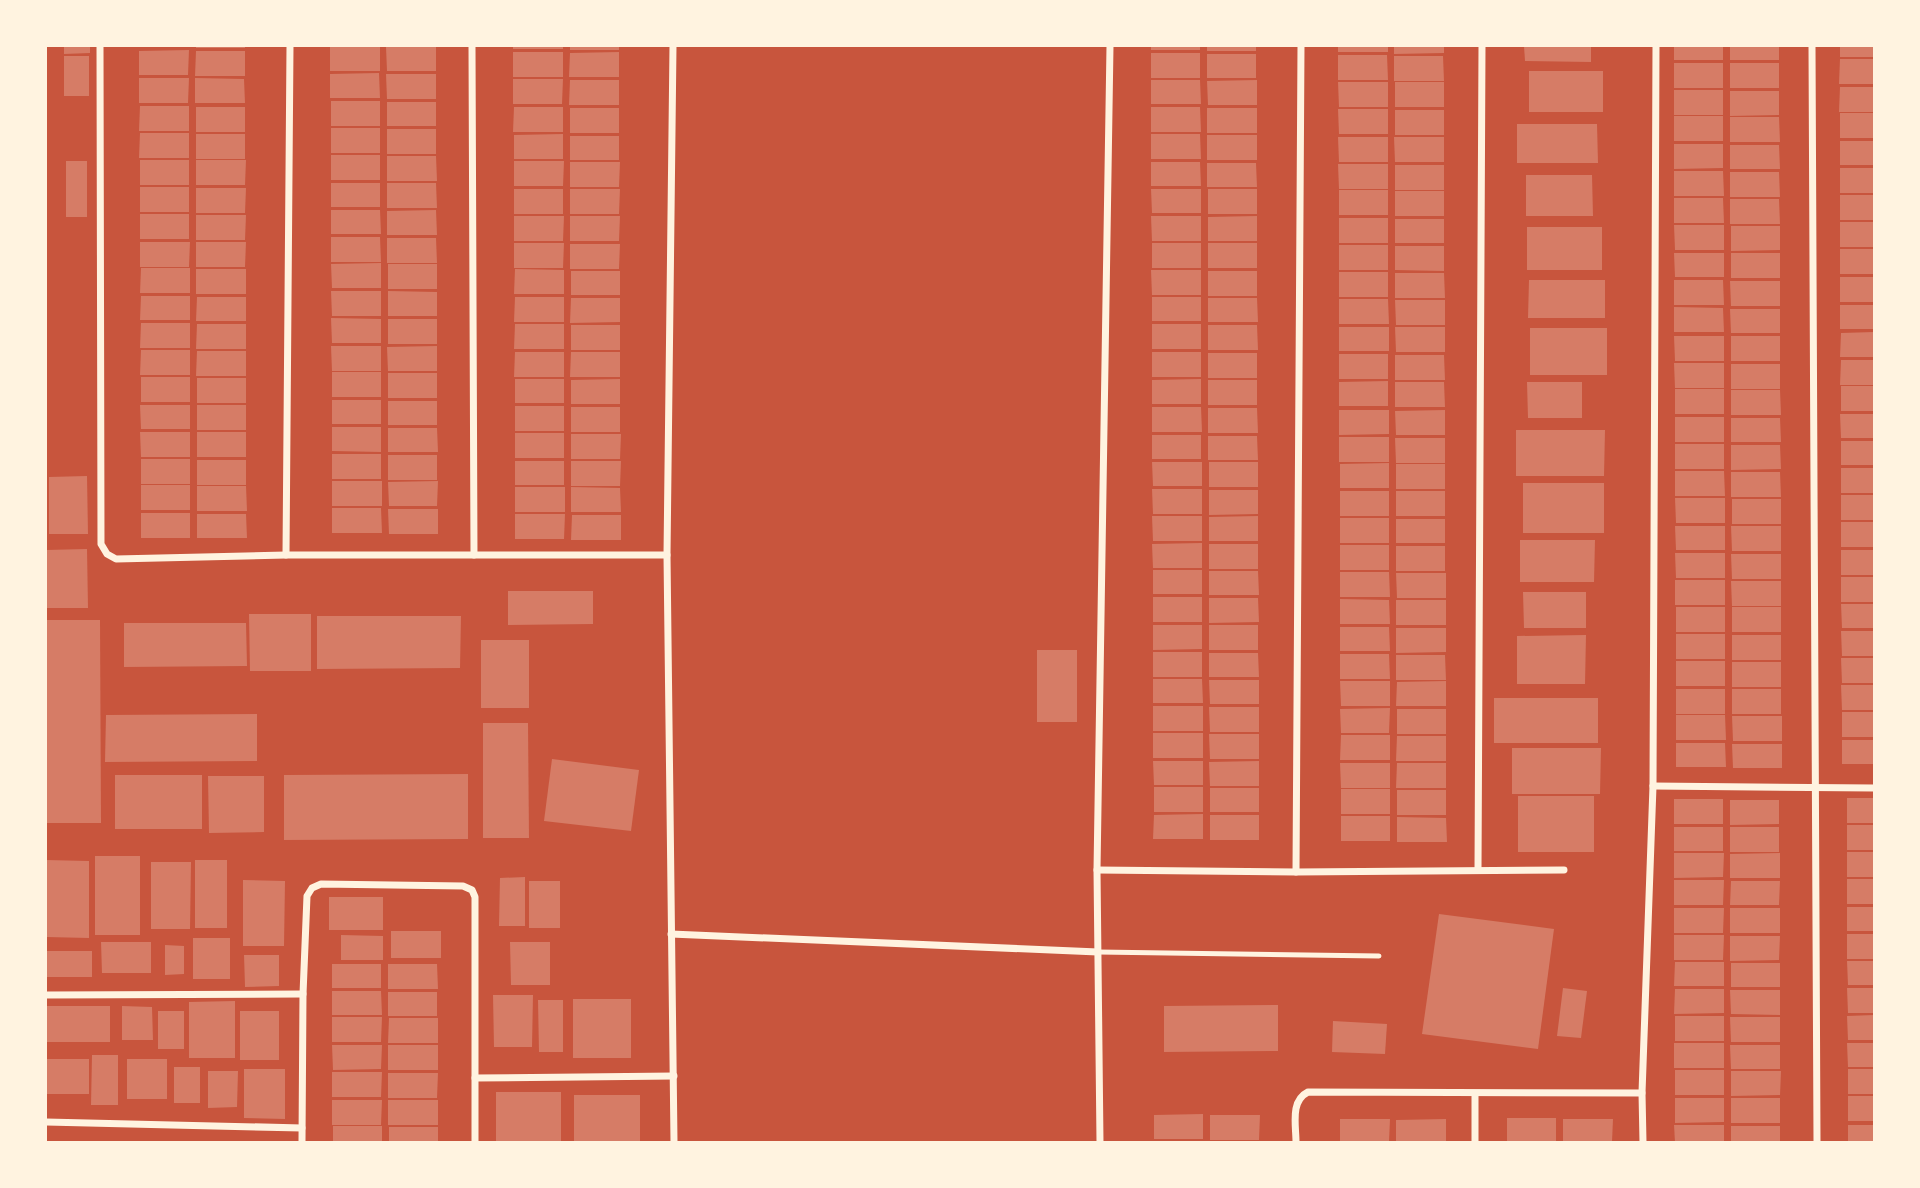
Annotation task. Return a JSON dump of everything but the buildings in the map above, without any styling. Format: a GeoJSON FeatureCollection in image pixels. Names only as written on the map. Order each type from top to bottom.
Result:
{"type":"FeatureCollection","features":[{"type":"Feature","properties":{"kind":"street"},"geometry":{"type":"LineString","coordinates":[[100,46],[101,544],[107,554],[116,559],[286,555],[667,555]]}},
{"type":"Feature","properties":{"kind":"street"},"geometry":{"type":"LineString","coordinates":[[286,555],[290,46]]}},
{"type":"Feature","properties":{"kind":"street"},"geometry":{"type":"LineString","coordinates":[[472,46],[474,555]]}},
{"type":"Feature","properties":{"kind":"street"},"geometry":{"type":"LineString","coordinates":[[673,46],[667,555],[674,1143]]}},
{"type":"Feature","properties":{"kind":"street"},"geometry":{"type":"LineString","coordinates":[[1100,1143],[1097,870],[1110,46]]}},
{"type":"Feature","properties":{"kind":"street"},"geometry":{"type":"LineString","coordinates":[[1296,872],[1301,46]]}},
{"type":"Feature","properties":{"kind":"street"},"geometry":{"type":"LineString","coordinates":[[1478,870],[1482,46]]}},
{"type":"Feature","properties":{"kind":"street"},"geometry":{"type":"LineString","coordinates":[[1643,1143],[1642,1093],[1653,786],[1656,46]]}},
{"type":"Feature","properties":{"kind":"street"},"geometry":{"type":"LineString","coordinates":[[1812,46],[1817,1143]]}},
{"type":"Feature","properties":{"kind":"street"},"geometry":{"type":"LineString","coordinates":[[1653,786],[1874,788]]}},
{"type":"Feature","properties":{"kind":"street"},"geometry":{"type":"LineString","coordinates":[[1097,870],[1564,870]]}},
{"type":"Feature","properties":{"kind":"street"},"geometry":{"type":"LineString","coordinates":[[302,1143],[307,896],[312,888],[321,884],[463,886],[472,890],[475,897],[475,1143]]}},
{"type":"Feature","properties":{"kind":"street"},"geometry":{"type":"LineString","coordinates":[[671,934],[1098,952]]}},
{"type":"Feature","properties":{"kind":"street"},"geometry":{"type":"LineString","coordinates":[[46,995],[303,994]]}},
{"type":"Feature","properties":{"kind":"street"},"geometry":{"type":"LineString","coordinates":[[475,1078],[674,1076]]}},
{"type":"Feature","properties":{"kind":"street"},"geometry":{"type":"LineString","coordinates":[[1296,1143],[1296,1103],[1300,1096],[1308,1092],[1642,1093]]}},
{"type":"Feature","properties":{"kind":"street"},"geometry":{"type":"LineString","coordinates":[[1475,1094],[1475,1143]]}},
{"type":"Feature","properties":{"kind":"street"},"geometry":{"type":"LineString","coordinates":[[46,1122],[302,1128]]}},
{"type":"Feature","properties":{"kind":"lane"},"geometry":{"type":"LineString","coordinates":[[1098,952],[1379,956]]}}]}
